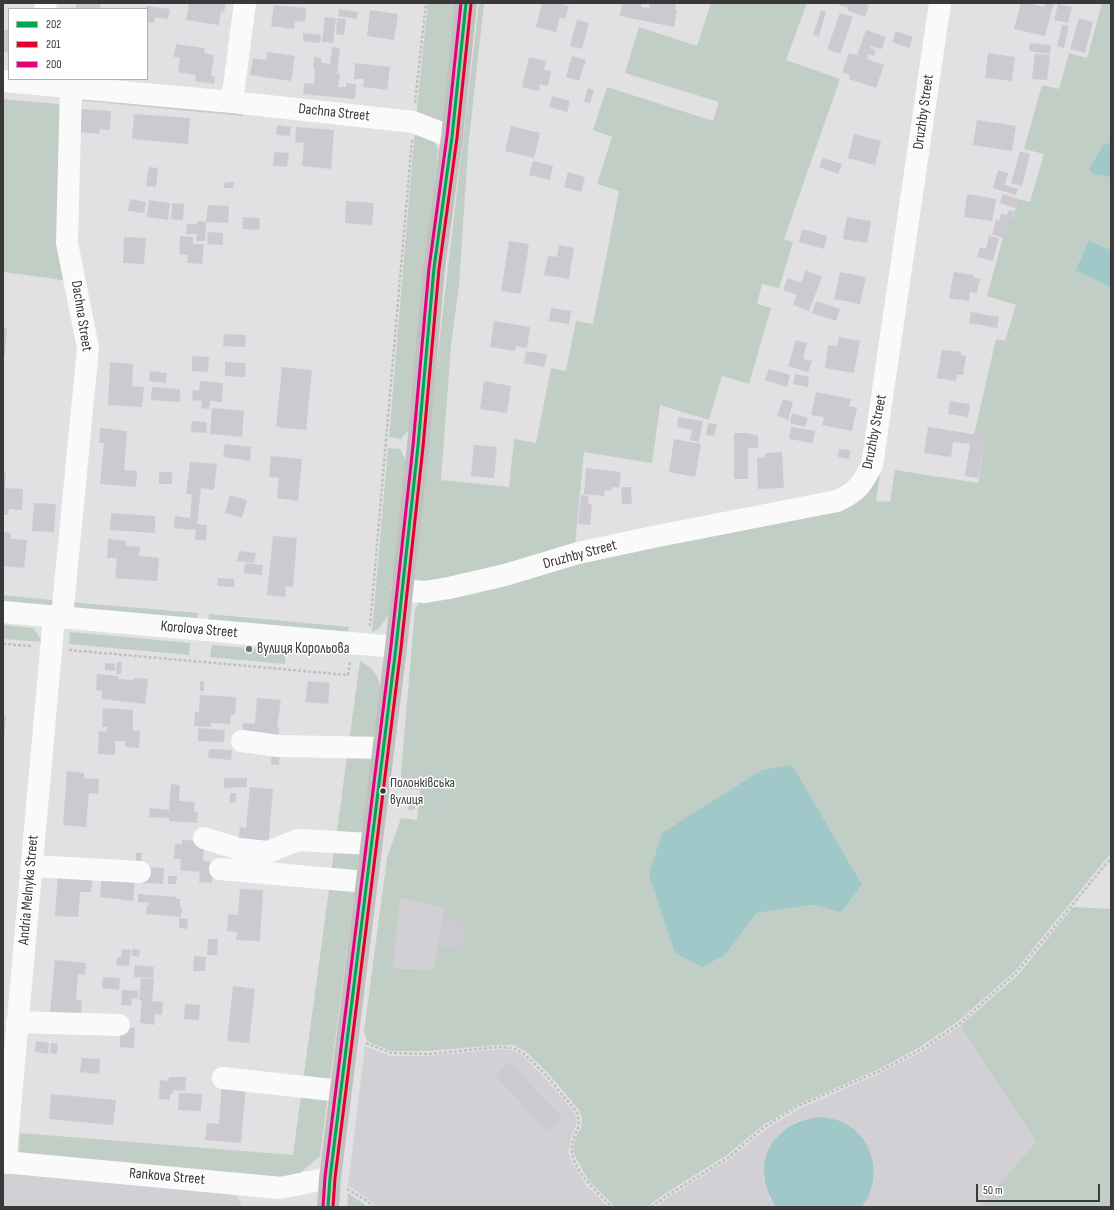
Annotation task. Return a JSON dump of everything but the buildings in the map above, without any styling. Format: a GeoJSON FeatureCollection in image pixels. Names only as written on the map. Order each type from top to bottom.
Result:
{"type":"FeatureCollection","features":[{"type":"Feature","properties":{"kind":"main road"},"geometry":{"type":"LineString","coordinates":[[328,1207],[330,1178],[396,647],[418,446],[434,268],[452,137],[466,3]]}},
{"type":"Feature","properties":{"kind":"street"},"geometry":{"type":"LineString","coordinates":[[232,102],[245,3]]}},
{"type":"Feature","properties":{"kind":"street","name":"Druzhby Street"},"geometry":{"type":"LineString","coordinates":[[402,590],[425,592],[449,588],[505,575],[578,553],[837,501],[852,494],[863,482],[872,465],[940,3]]}},
{"type":"Feature","properties":{"kind":"street","name":"Dachna Street"},"geometry":{"type":"LineString","coordinates":[[3,81],[34,81],[71,87],[232,102],[413,122],[452,137]]}},
{"type":"Feature","properties":{"kind":"street","name":"Dachna Street"},"geometry":{"type":"LineString","coordinates":[[58,617],[88,348],[67,243],[71,87]]}},
{"type":"Feature","properties":{"kind":"street","name":"Korolova Street"},"geometry":{"type":"LineString","coordinates":[[3,612],[396,647]]}},
{"type":"Feature","properties":{"kind":"street","name":"Andria Melnyka Street"},"geometry":{"type":"LineString","coordinates":[[4,1162],[51,648],[58,617]]}},
{"type":"Feature","properties":{"kind":"street"},"geometry":{"type":"LineString","coordinates":[[242,741],[279,746],[383,748]]}},
{"type":"Feature","properties":{"kind":"street"},"geometry":{"type":"LineString","coordinates":[[204,838],[239,849],[268,852],[298,840],[371,844]]}},
{"type":"Feature","properties":{"kind":"street"},"geometry":{"type":"LineString","coordinates":[[31,866],[140,872]]}},
{"type":"Feature","properties":{"kind":"street"},"geometry":{"type":"LineString","coordinates":[[220,869],[366,882]]}},
{"type":"Feature","properties":{"kind":"street"},"geometry":{"type":"LineString","coordinates":[[17,1022],[119,1025]]}},
{"type":"Feature","properties":{"kind":"street"},"geometry":{"type":"LineString","coordinates":[[223,1078],[341,1091]]}},
{"type":"Feature","properties":{"kind":"street","name":"Rankova Street"},"geometry":{"type":"LineString","coordinates":[[4,1162],[280,1188],[330,1178]]}},
{"type":"Feature","properties":{"kind":"path"},"geometry":{"type":"LineString","coordinates":[[364,625],[370,626],[413,122],[426,3]]}},
{"type":"Feature","properties":{"kind":"path"},"geometry":{"type":"LineString","coordinates":[[3,644],[348,675],[352,644]]}},
{"type":"Feature","properties":{"kind":"path"},"geometry":{"type":"LineString","coordinates":[[651,1207],[729,1158],[763,1128],[796,1108],[882,1070],[922,1049],[959,1024],[1017,972],[1111,858]]}},
{"type":"Feature","properties":{"kind":"path"},"geometry":{"type":"LineString","coordinates":[[348,1030],[366,1044],[391,1053],[428,1054],[500,1047],[512,1048],[523,1053],[544,1073],[577,1112],[579,1126],[573,1138],[571,1151],[575,1163],[587,1183],[612,1207]]}},
{"type":"Feature","properties":{"kind":"path"},"geometry":{"type":"LineString","coordinates":[[330,1178],[366,1200],[373,1207]]}},
{"type":"Feature","properties":{"kind":"shaded area"},"geometry":{"type":"Polygon","coordinates":[[[428,3],[456,3],[443,125],[416,117],[428,3]]]}},
{"type":"Feature","properties":{"kind":"shaded area"},"geometry":{"type":"Polygon","coordinates":[[[479,3],[484,3],[468,149],[459,285],[451,345],[441,480],[509,487],[514,439],[536,443],[551,368],[566,371],[576,321],[593,324],[619,191],[597,184],[612,137],[593,130],[607,87],[713,121],[719,102],[625,73],[639,27],[697,46],[711,3],[807,3],[786,60],[840,79],[784,239],[793,242],[779,288],[762,284],[757,304],[771,308],[749,384],[722,376],[709,420],[660,405],[652,463],[584,452],[575,545],[505,570],[411,583],[479,3]]]}},
{"type":"Feature","properties":{"kind":"shaded area"},"geometry":{"type":"Polygon","coordinates":[[[1102,3],[1111,4],[1111,142],[1103,145],[1109,177],[1111,176],[1111,250],[1089,240],[1075,269],[1111,287],[1111,853],[1015,971],[957,1022],[920,1047],[881,1068],[795,1106],[762,1126],[727,1155],[663,1195],[647,1207],[615,1207],[589,1181],[573,1151],[575,1139],[581,1127],[582,1119],[579,1110],[546,1071],[525,1051],[513,1045],[500,1045],[428,1051],[391,1051],[367,1041],[364,1032],[387,858],[401,818],[417,820],[420,790],[404,789],[401,773],[415,609],[422,597],[507,580],[850,504],[894,384],[876,501],[890,502],[895,470],[978,483],[985,436],[974,435],[996,339],[1005,341],[1016,305],[987,296],[1008,219],[1012,220],[1018,199],[1030,202],[1044,154],[1024,149],[1042,85],[1059,89],[1069,53],[1087,58],[1102,3]],[[862,885],[755,913],[814,905],[841,911],[862,885]],[[400,898],[393,968],[433,970],[438,945],[460,949],[465,924],[442,920],[445,908],[400,898]]]}},
{"type":"Feature","properties":{"kind":"shaded area"},"geometry":{"type":"Polygon","coordinates":[[[76,95],[243,111],[243,116],[75,100],[76,95]]]}},
{"type":"Feature","properties":{"kind":"shaded area"},"geometry":{"type":"Polygon","coordinates":[[[3,99],[67,105],[70,281],[3,272],[3,99]]]}},
{"type":"Feature","properties":{"kind":"shaded area"},"geometry":{"type":"Polygon","coordinates":[[[415,128],[430,134],[438,149],[411,427],[401,439],[389,437],[415,128]]]}},
{"type":"Feature","properties":{"kind":"shaded area"},"geometry":{"type":"Polygon","coordinates":[[[388,448],[400,449],[406,461],[391,611],[379,629],[372,632],[388,448]]]}},
{"type":"Feature","properties":{"kind":"shaded area"},"geometry":{"type":"Polygon","coordinates":[[[3,595],[60,601],[59,609],[3,603],[3,595]]]}},
{"type":"Feature","properties":{"kind":"shaded area"},"geometry":{"type":"Polygon","coordinates":[[[69,602],[198,613],[197,621],[69,609],[69,602]]]}},
{"type":"Feature","properties":{"kind":"shaded area"},"geometry":{"type":"Polygon","coordinates":[[[209,614],[349,627],[348,634],[208,621],[209,614]]]}},
{"type":"Feature","properties":{"kind":"shaded area"},"geometry":{"type":"Polygon","coordinates":[[[3,625],[33,628],[43,642],[3,639],[3,625]]]}},
{"type":"Feature","properties":{"kind":"shaded area"},"geometry":{"type":"Polygon","coordinates":[[[70,632],[190,643],[189,655],[69,644],[70,632]]]}},
{"type":"Feature","properties":{"kind":"shaded area"},"geometry":{"type":"Polygon","coordinates":[[[212,645],[286,651],[285,664],[210,657],[212,645]]]}},
{"type":"Feature","properties":{"kind":"shaded area"},"geometry":{"type":"Polygon","coordinates":[[[360,661],[375,672],[381,690],[320,1156],[294,1178],[19,1152],[20,1133],[293,1155],[360,661]]]}},
{"type":"Feature","properties":{"kind":"shaded area"},"geometry":{"type":"Polygon","coordinates":[[[400,898],[445,908],[465,924],[460,949],[438,945],[433,970],[392,968],[400,898]]]}},
{"type":"Feature","properties":{"kind":"shaded area"},"geometry":{"type":"Polygon","coordinates":[[[1073,907],[1111,909],[1111,1207],[979,1207],[1036,1142],[960,1026],[1019,974],[1073,907]]]}},
{"type":"Feature","properties":{"kind":"shaded area"},"geometry":{"type":"Polygon","coordinates":[[[960,1026],[1036,1142],[979,1207],[862,1207],[866,1202],[809,1118],[798,1121],[788,1127],[779,1134],[772,1143],[763,1176],[770,1199],[776,1207],[655,1207],[730,1159],[765,1130],[797,1110],[883,1072],[923,1051],[960,1026]]]}},
{"type":"Feature","properties":{"kind":"shaded area"},"geometry":{"type":"Polygon","coordinates":[[[365,1046],[390,1056],[428,1056],[500,1049],[511,1050],[522,1055],[542,1075],[575,1113],[577,1120],[576,1126],[571,1138],[568,1152],[573,1164],[585,1184],[608,1207],[377,1207],[368,1198],[348,1186],[365,1046]]]}},
{"type":"Feature","properties":{"kind":"shaded area"},"geometry":{"type":"Polygon","coordinates":[[[3,1173],[236,1193],[242,1207],[3,1207],[3,1173]]]}},
{"type":"Feature","properties":{"kind":"shaded area"},"geometry":{"type":"Polygon","coordinates":[[[348,1193],[368,1207],[347,1207],[348,1193]]]}},
{"type":"Feature","properties":{"kind":"water"},"geometry":{"type":"Polygon","coordinates":[[[1111,142],[1111,176],[1109,177],[1093,174],[1089,169],[1103,145],[1111,142]]]}},
{"type":"Feature","properties":{"kind":"water"},"geometry":{"type":"Polygon","coordinates":[[[1089,240],[1111,250],[1111,287],[1075,270],[1089,240]]]}},
{"type":"Feature","properties":{"kind":"water"},"geometry":{"type":"Polygon","coordinates":[[[792,765],[862,885],[841,912],[814,905],[756,913],[726,954],[703,967],[675,953],[649,874],[662,833],[762,770],[792,765]]]}},
{"type":"Feature","properties":{"kind":"water"},"geometry":{"type":"Polygon","coordinates":[[[821,1117],[842,1122],[853,1129],[862,1138],[868,1148],[874,1172],[869,1196],[862,1207],[776,1207],[768,1191],[764,1176],[765,1161],[770,1148],[778,1136],[789,1127],[804,1120],[821,1117]]]}},
{"type":"Feature","properties":{"kind":"transit line","name":"200"},"geometry":{"type":"LineString","coordinates":[[323,1207],[325,1177],[391,646],[413,446],[429,268],[447,136],[461,3]]}},
{"type":"Feature","properties":{"kind":"transit line","name":"202"},"geometry":{"type":"LineString","coordinates":[[328,1207],[330,1178],[396,647],[418,446],[434,268],[452,137],[466,3]]}},
{"type":"Feature","properties":{"kind":"transit line","name":"201"},"geometry":{"type":"LineString","coordinates":[[333,1207],[335,1178],[401,648],[423,447],[439,269],[457,138],[471,4]]}},
{"type":"Feature","properties":{"kind":"place","name":"вулиця Корольова"},"geometry":{"type":"Point","coordinates":[249,649]}},
{"type":"Feature","properties":{"kind":"place","name":"Полонківська вулиця"},"geometry":{"type":"Point","coordinates":[383,791]}}]}
